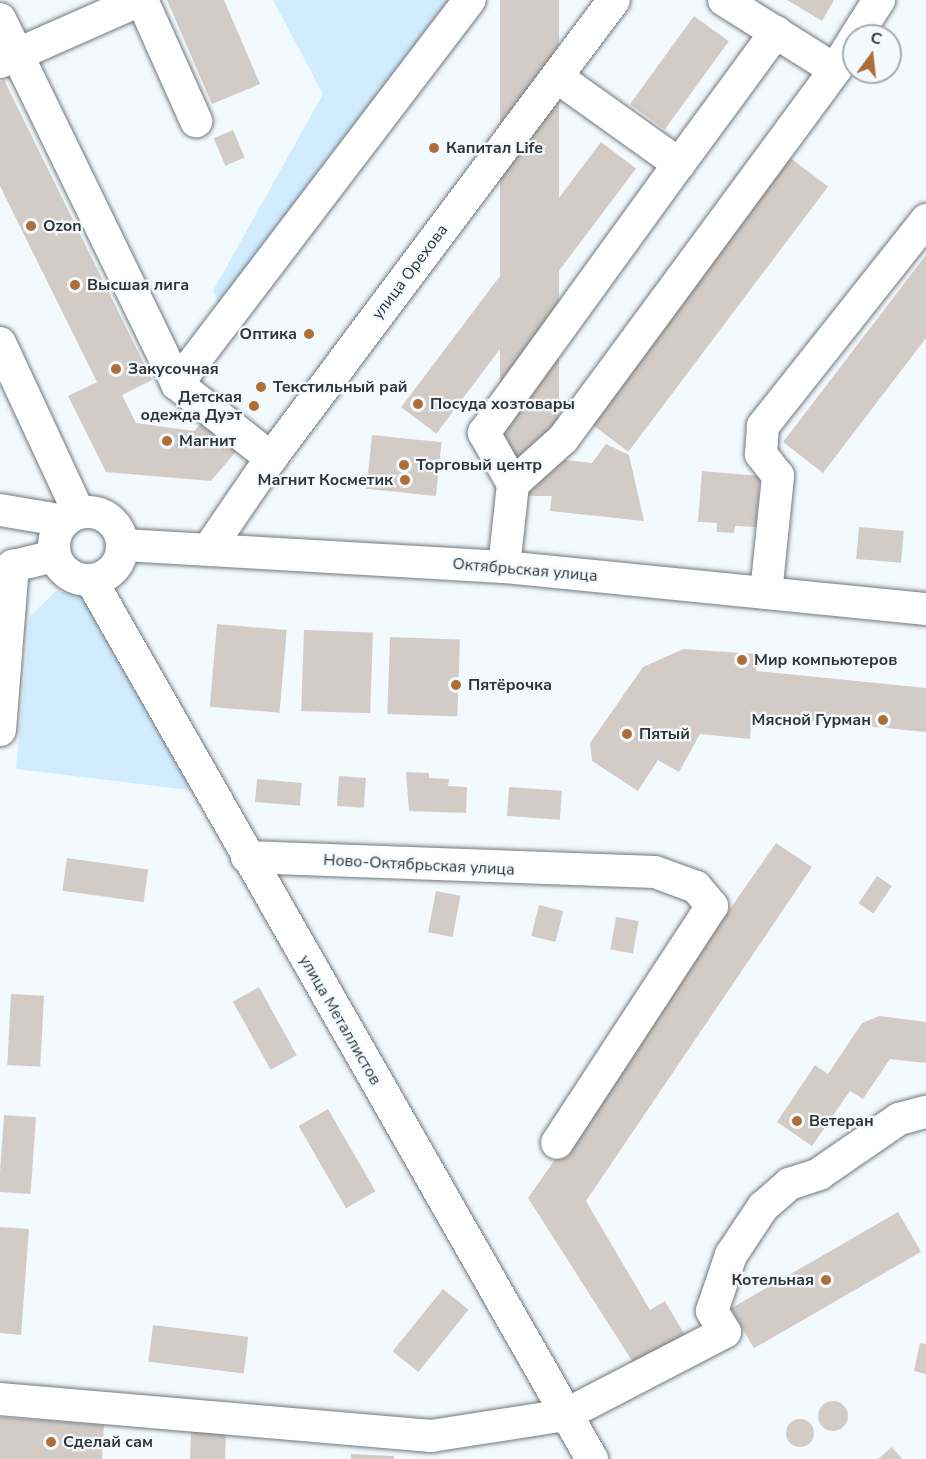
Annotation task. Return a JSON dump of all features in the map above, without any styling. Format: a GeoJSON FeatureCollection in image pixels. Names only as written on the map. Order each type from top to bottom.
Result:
{"type":"FeatureCollection","features":[{"type":"Feature","properties":{"kind":"street"},"geometry":{"type":"LineString","coordinates":[[8,58],[141,0],[196,121]]}},
{"type":"Feature","properties":{"kind":"street"},"geometry":{"type":"LineString","coordinates":[[177,384],[470,0]]}},
{"type":"Feature","properties":{"kind":"street","name":"улица Орехова"},"geometry":{"type":"LineString","coordinates":[[210,547],[271,458],[614,0]]}},
{"type":"Feature","properties":{"kind":"street"},"geometry":{"type":"LineString","coordinates":[[724,0],[835,70]]}},
{"type":"Feature","properties":{"kind":"street"},"geometry":{"type":"LineString","coordinates":[[864,24],[879,0]]}},
{"type":"Feature","properties":{"kind":"street"},"geometry":{"type":"LineString","coordinates":[[0,19],[8,58],[177,384],[271,458]]}},
{"type":"Feature","properties":{"kind":"street"},"geometry":{"type":"LineString","coordinates":[[504,567],[513,484],[484,433],[776,32]]}},
{"type":"Feature","properties":{"kind":"street"},"geometry":{"type":"LineString","coordinates":[[513,484],[563,439],[842,59]]}},
{"type":"Feature","properties":{"kind":"street"},"geometry":{"type":"LineString","coordinates":[[557,76],[679,164]]}},
{"type":"Feature","properties":{"kind":"street"},"geometry":{"type":"LineString","coordinates":[[766,593],[778,476],[761,454],[764,426],[926,220]]}},
{"type":"Feature","properties":{"kind":"street"},"geometry":{"type":"LineString","coordinates":[[0,343],[72,517]]}},
{"type":"Feature","properties":{"kind":"street"},"geometry":{"type":"LineString","coordinates":[[0,510],[108,518],[122,544],[110,572],[91,580],[69,574],[55,556],[55,537],[72,517]]}},
{"type":"Feature","properties":{"kind":"street","name":"Октябрьская улица"},"geometry":{"type":"LineString","coordinates":[[122,544],[210,547],[504,567],[926,609]]}},
{"type":"Feature","properties":{"kind":"street"},"geometry":{"type":"LineString","coordinates":[[0,730],[13,566],[55,556]]}},
{"type":"Feature","properties":{"kind":"street","name":"улица Металлистов"},"geometry":{"type":"LineString","coordinates":[[91,580],[592,1459]]}},
{"type":"Feature","properties":{"kind":"street","name":"Ново-Октябрьская улица"},"geometry":{"type":"LineString","coordinates":[[247,857],[591,872],[655,872],[696,887],[712,906],[557,1143]]}},
{"type":"Feature","properties":{"kind":"street"},"geometry":{"type":"LineString","coordinates":[[0,1399],[430,1448],[565,1415],[725,1332],[712,1311],[731,1255],[763,1207],[789,1184],[819,1174],[899,1119],[926,1112]]}},
{"type":"Feature","properties":{"kind":"shaded area"},"geometry":{"type":"Polygon","coordinates":[[[273,0],[452,0],[221,308],[213,291],[323,94],[273,0]]]}},
{"type":"Feature","properties":{"kind":"shaded area"},"geometry":{"type":"Polygon","coordinates":[[[56,591],[96,598],[206,792],[16,769],[30,616],[56,591]]]}},
{"type":"Feature","properties":{"kind":"building"},"geometry":{"type":"Polygon","coordinates":[[[167,0],[224,0],[260,84],[212,104],[167,0]]]}},
{"type":"Feature","properties":{"kind":"building"},"geometry":{"type":"Polygon","coordinates":[[[500,0],[559,0],[559,496],[500,496],[500,0]]]}},
{"type":"Feature","properties":{"kind":"building"},"geometry":{"type":"Polygon","coordinates":[[[787,0],[834,0],[822,21],[787,0]]]}},
{"type":"Feature","properties":{"kind":"building"},"geometry":{"type":"Polygon","coordinates":[[[694,16],[729,41],[665,129],[630,104],[694,16]]]}},
{"type":"Feature","properties":{"kind":"building"},"geometry":{"type":"Polygon","coordinates":[[[4,80],[152,380],[122,395],[136,423],[194,431],[203,421],[238,449],[211,481],[106,472],[68,396],[97,382],[0,186],[0,82],[4,80]]]}},
{"type":"Feature","properties":{"kind":"building"},"geometry":{"type":"Polygon","coordinates":[[[233,130],[245,158],[225,166],[214,138],[233,130]]]}},
{"type":"Feature","properties":{"kind":"building"},"geometry":{"type":"Polygon","coordinates":[[[601,142],[636,168],[436,434],[401,407],[601,142]]]}},
{"type":"Feature","properties":{"kind":"building"},"geometry":{"type":"Polygon","coordinates":[[[789,157],[828,186],[628,452],[589,422],[789,157]]]}},
{"type":"Feature","properties":{"kind":"building"},"geometry":{"type":"Polygon","coordinates":[[[926,255],[926,338],[823,473],[783,442],[926,255]]]}},
{"type":"Feature","properties":{"kind":"building","name":"Торговый центр"},"geometry":{"type":"Polygon","coordinates":[[[372,435],[442,442],[436,496],[366,489],[372,435]]]}},
{"type":"Feature","properties":{"kind":"building"},"geometry":{"type":"Polygon","coordinates":[[[606,444],[629,455],[644,521],[550,511],[556,459],[592,463],[606,444]]]}},
{"type":"Feature","properties":{"kind":"building"},"geometry":{"type":"Polygon","coordinates":[[[702,471],[760,476],[756,527],[735,526],[734,533],[717,532],[717,523],[698,522],[702,471]]]}},
{"type":"Feature","properties":{"kind":"building"},"geometry":{"type":"Polygon","coordinates":[[[859,527],[904,531],[901,563],[856,559],[859,527]]]}},
{"type":"Feature","properties":{"kind":"building"},"geometry":{"type":"Polygon","coordinates":[[[217,624],[287,630],[279,713],[210,707],[217,624]]]}},
{"type":"Feature","properties":{"kind":"building"},"geometry":{"type":"Polygon","coordinates":[[[304,630],[373,632],[370,713],[301,711],[304,630]]]}},
{"type":"Feature","properties":{"kind":"building"},"geometry":{"type":"Polygon","coordinates":[[[390,637],[460,639],[457,716],[387,714],[390,637]]]}},
{"type":"Feature","properties":{"kind":"building"},"geometry":{"type":"Polygon","coordinates":[[[683,649],[758,654],[756,671],[926,688],[926,732],[752,715],[750,739],[700,734],[679,772],[658,760],[638,791],[592,761],[590,743],[643,667],[683,649]]]}},
{"type":"Feature","properties":{"kind":"building"},"geometry":{"type":"Polygon","coordinates":[[[406,772],[429,773],[429,778],[449,779],[448,786],[467,787],[466,813],[409,811],[406,772]]]}},
{"type":"Feature","properties":{"kind":"building"},"geometry":{"type":"Polygon","coordinates":[[[339,776],[366,778],[364,808],[337,806],[339,776]]]}},
{"type":"Feature","properties":{"kind":"building"},"geometry":{"type":"Polygon","coordinates":[[[257,779],[302,783],[300,806],[255,802],[257,779]]]}},
{"type":"Feature","properties":{"kind":"building"},"geometry":{"type":"Polygon","coordinates":[[[509,787],[562,791],[560,820],[507,816],[509,787]]]}},
{"type":"Feature","properties":{"kind":"building"},"geometry":{"type":"Polygon","coordinates":[[[776,843],[812,867],[586,1201],[650,1310],[665,1301],[686,1337],[636,1367],[528,1198],[776,843]]]}},
{"type":"Feature","properties":{"kind":"building"},"geometry":{"type":"Polygon","coordinates":[[[67,858],[148,869],[144,902],[62,891],[67,858]]]}},
{"type":"Feature","properties":{"kind":"building"},"geometry":{"type":"Polygon","coordinates":[[[877,876],[892,886],[873,913],[859,903],[877,876]]]}},
{"type":"Feature","properties":{"kind":"building"},"geometry":{"type":"Polygon","coordinates":[[[436,891],[461,896],[453,937],[428,932],[436,891]]]}},
{"type":"Feature","properties":{"kind":"building"},"geometry":{"type":"Polygon","coordinates":[[[539,905],[563,911],[556,942],[531,936],[539,905]]]}},
{"type":"Feature","properties":{"kind":"building"},"geometry":{"type":"Polygon","coordinates":[[[616,917],[639,921],[633,953],[610,949],[616,917]]]}},
{"type":"Feature","properties":{"kind":"building"},"geometry":{"type":"Polygon","coordinates":[[[259,987],[297,1055],[271,1070],[233,1002],[259,987]]]}},
{"type":"Feature","properties":{"kind":"building"},"geometry":{"type":"Polygon","coordinates":[[[11,994],[44,996],[40,1067],[7,1065],[11,994]]]}},
{"type":"Feature","properties":{"kind":"building"},"geometry":{"type":"Polygon","coordinates":[[[879,1016],[926,1022],[926,1063],[890,1059],[863,1099],[850,1091],[812,1146],[777,1122],[815,1065],[828,1074],[862,1023],[879,1016]]]}},
{"type":"Feature","properties":{"kind":"building"},"geometry":{"type":"Polygon","coordinates":[[[328,1109],[376,1191],[346,1208],[299,1126],[328,1109]]]}},
{"type":"Feature","properties":{"kind":"building"},"geometry":{"type":"Polygon","coordinates":[[[4,1115],[36,1117],[31,1194],[0,1192],[4,1115]]]}},
{"type":"Feature","properties":{"kind":"building","name":"Котельная"},"geometry":{"type":"Polygon","coordinates":[[[898,1212],[921,1252],[754,1348],[731,1308],[898,1212]]]}},
{"type":"Feature","properties":{"kind":"building"},"geometry":{"type":"Polygon","coordinates":[[[0,1227],[29,1229],[21,1335],[0,1333],[0,1227]]]}},
{"type":"Feature","properties":{"kind":"building"},"geometry":{"type":"Polygon","coordinates":[[[443,1289],[469,1310],[418,1372],[393,1351],[443,1289]]]}},
{"type":"Feature","properties":{"kind":"building"},"geometry":{"type":"Polygon","coordinates":[[[153,1325],[248,1337],[244,1373],[148,1362],[153,1325]]]}},
{"type":"Feature","properties":{"kind":"building"},"geometry":{"type":"Polygon","coordinates":[[[920,1343],[926,1344],[926,1374],[914,1371],[920,1343]]]}},
{"type":"Feature","properties":{"kind":"building"},"geometry":{"type":"Polygon","coordinates":[[[833,1401],[844,1405],[848,1416],[844,1427],[833,1431],[822,1427],[818,1416],[822,1405],[833,1401]]]}},
{"type":"Feature","properties":{"kind":"building","name":"Сделай сам"},"geometry":{"type":"Polygon","coordinates":[[[0,1417],[104,1425],[102,1459],[0,1459],[0,1417]]]}},
{"type":"Feature","properties":{"kind":"building"},"geometry":{"type":"Polygon","coordinates":[[[800,1419],[810,1423],[814,1433],[810,1443],[800,1447],[790,1443],[786,1433],[790,1423],[800,1419]]]}},
{"type":"Feature","properties":{"kind":"building"},"geometry":{"type":"Polygon","coordinates":[[[191,1431],[226,1432],[225,1459],[190,1459],[191,1431]]]}},
{"type":"Feature","properties":{"kind":"building"},"geometry":{"type":"Polygon","coordinates":[[[892,1447],[902,1459],[878,1459],[892,1447]]]}},
{"type":"Feature","properties":{"kind":"building"},"geometry":{"type":"Polygon","coordinates":[[[351,1454],[394,1456],[394,1459],[351,1459],[351,1454]]]}},
{"type":"Feature","properties":{"kind":"place","name":"Капитал Life"},"geometry":{"type":"Point","coordinates":[434,148]}},
{"type":"Feature","properties":{"kind":"place","name":"Ozon"},"geometry":{"type":"Point","coordinates":[31,226]}},
{"type":"Feature","properties":{"kind":"place","name":"Высшая лига"},"geometry":{"type":"Point","coordinates":[75,285]}},
{"type":"Feature","properties":{"kind":"place","name":"Оптика"},"geometry":{"type":"Point","coordinates":[309,334]}},
{"type":"Feature","properties":{"kind":"place","name":"Закусочная"},"geometry":{"type":"Point","coordinates":[116,369]}},
{"type":"Feature","properties":{"kind":"place","name":"Текстильный рай"},"geometry":{"type":"Point","coordinates":[261,387]}},
{"type":"Feature","properties":{"kind":"place","name":"Посуда хозтовары"},"geometry":{"type":"Point","coordinates":[418,404]}},
{"type":"Feature","properties":{"kind":"place","name":"Детская одежда Дуэт"},"geometry":{"type":"Point","coordinates":[254,406]}},
{"type":"Feature","properties":{"kind":"place","name":"Магнит"},"geometry":{"type":"Point","coordinates":[167,441]}},
{"type":"Feature","properties":{"kind":"place","name":"Торговый центр"},"geometry":{"type":"Point","coordinates":[404,465]}},
{"type":"Feature","properties":{"kind":"place","name":"Магнит Косметик"},"geometry":{"type":"Point","coordinates":[405,480]}},
{"type":"Feature","properties":{"kind":"place","name":"Мир компьютеров"},"geometry":{"type":"Point","coordinates":[742,660]}},
{"type":"Feature","properties":{"kind":"place","name":"Пятёрочка"},"geometry":{"type":"Point","coordinates":[456,685]}},
{"type":"Feature","properties":{"kind":"place","name":"Мясной Гурман"},"geometry":{"type":"Point","coordinates":[883,720]}},
{"type":"Feature","properties":{"kind":"place","name":"Пятый"},"geometry":{"type":"Point","coordinates":[627,734]}},
{"type":"Feature","properties":{"kind":"place","name":"Ветеран"},"geometry":{"type":"Point","coordinates":[797,1121]}},
{"type":"Feature","properties":{"kind":"place","name":"Котельная"},"geometry":{"type":"Point","coordinates":[826,1280]}},
{"type":"Feature","properties":{"kind":"place","name":"Сделай сам"},"geometry":{"type":"Point","coordinates":[51,1442]}}]}
